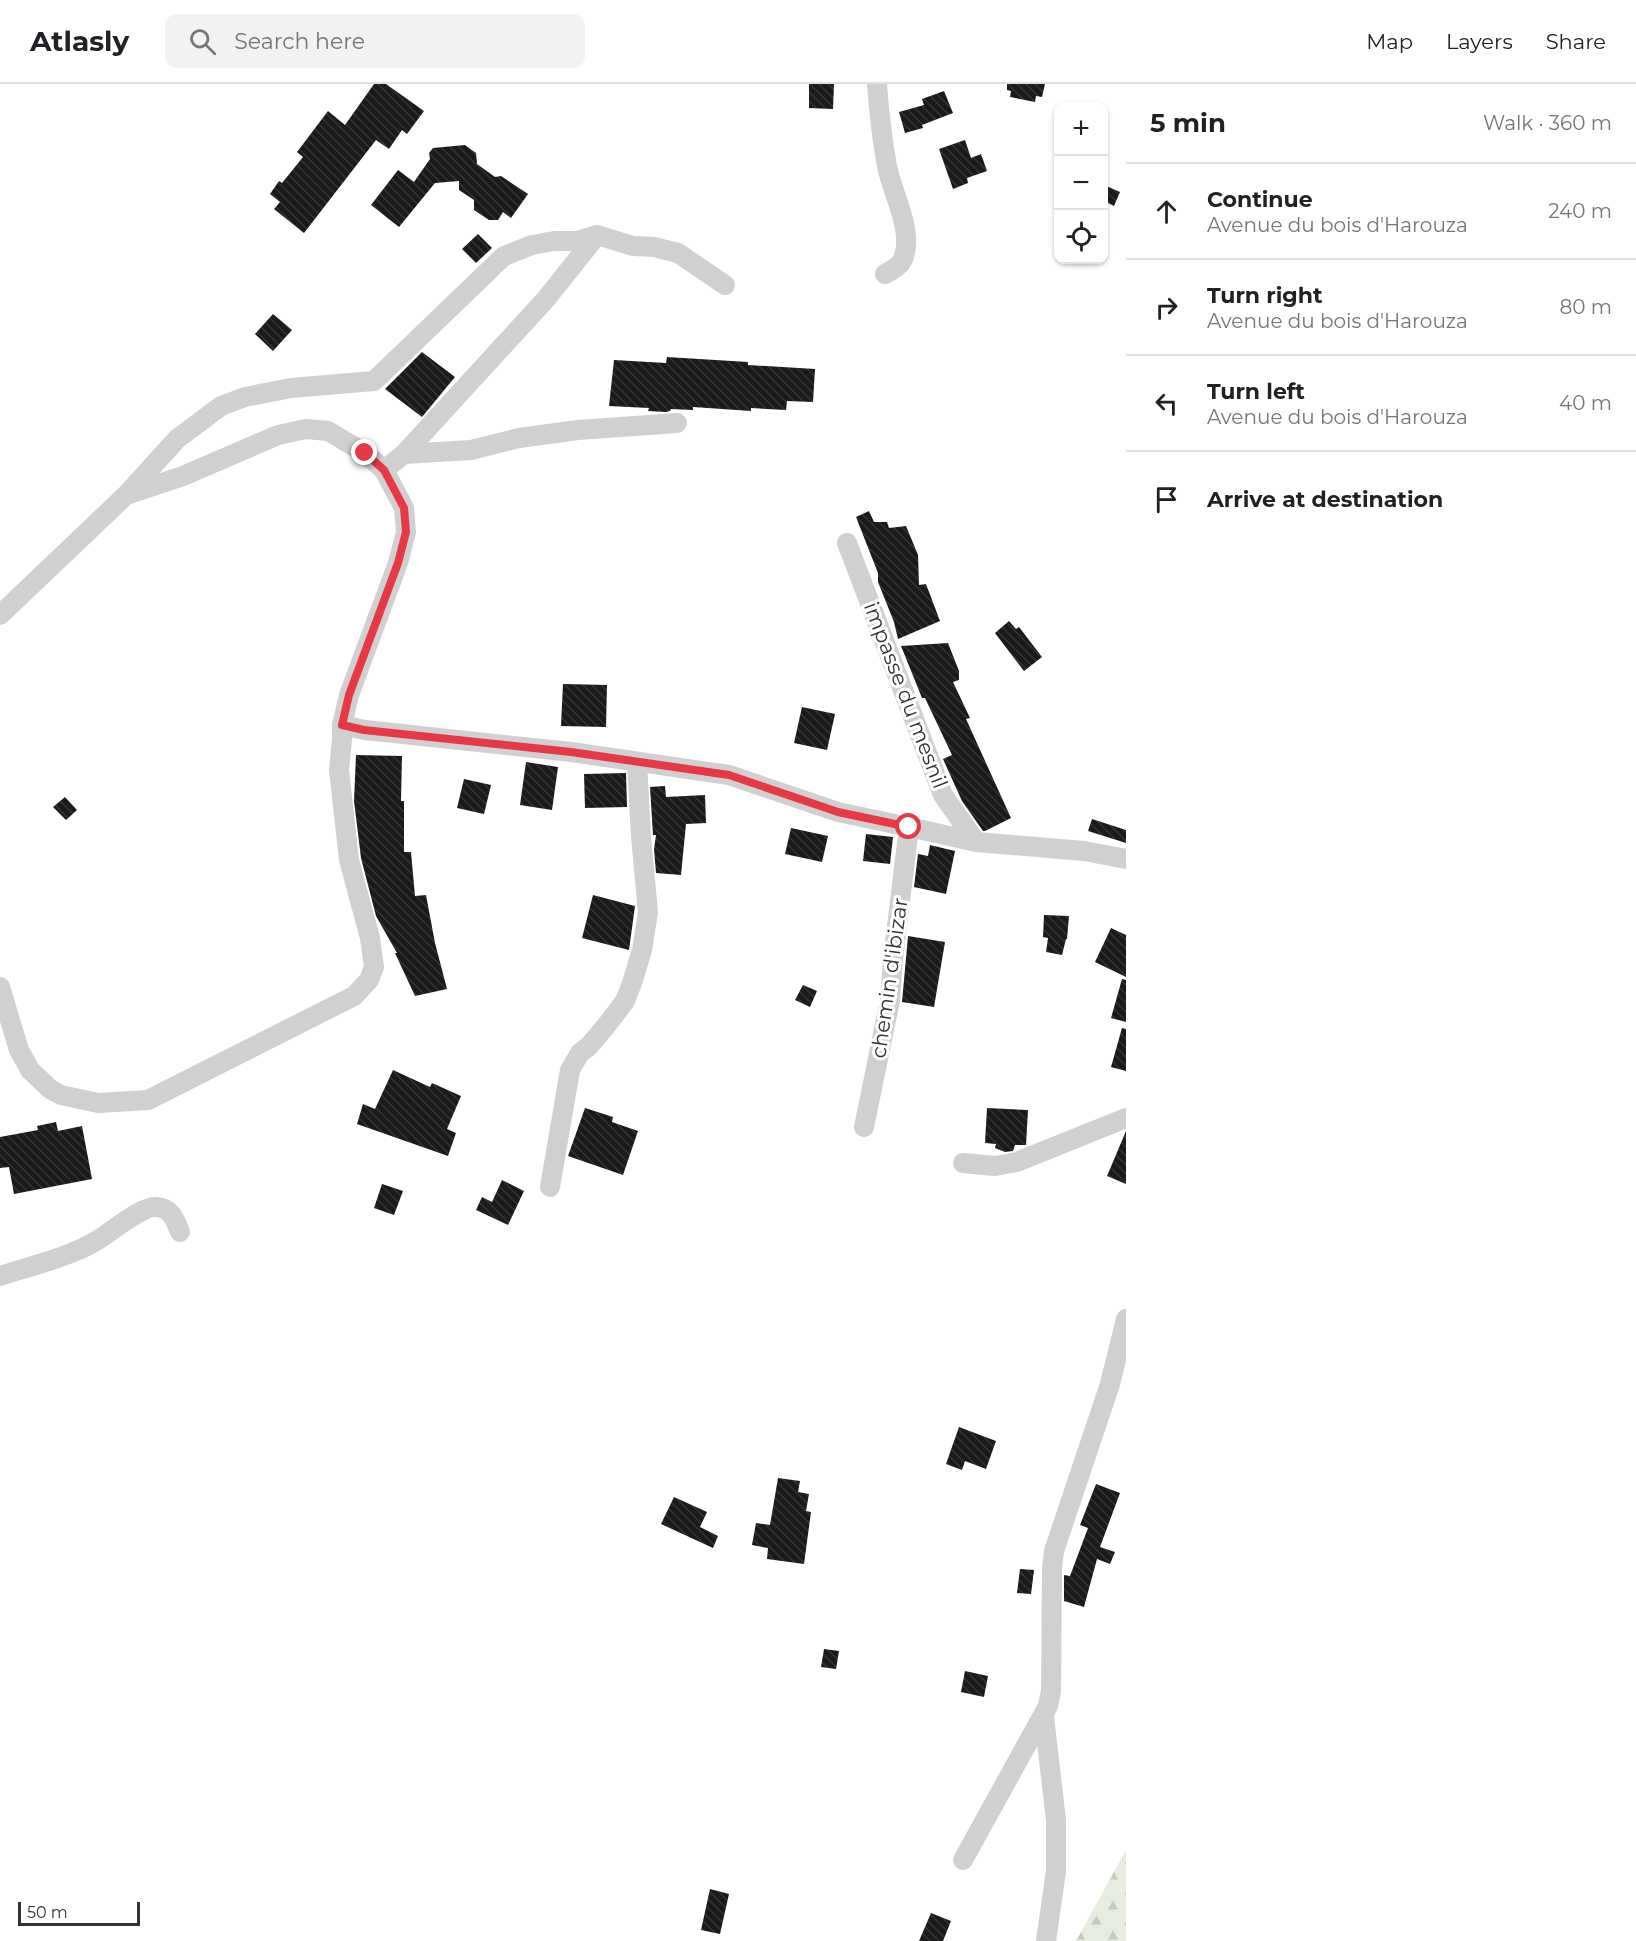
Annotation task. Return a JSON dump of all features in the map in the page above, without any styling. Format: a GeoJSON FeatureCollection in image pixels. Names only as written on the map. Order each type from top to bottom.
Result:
{"type":"FeatureCollection","features":[{"type":"Feature","properties":{"kind":"street"},"geometry":{"type":"LineString","coordinates":[[877,84],[887,168],[902,218],[906,244],[904,258],[897,267],[885,274]]}},
{"type":"Feature","properties":{"kind":"street"},"geometry":{"type":"LineString","coordinates":[[384,470],[404,454],[546,299],[597,235]]}},
{"type":"Feature","properties":{"kind":"street"},"geometry":{"type":"LineString","coordinates":[[0,615],[126,495],[177,439],[221,406],[245,397],[291,388],[374,381],[504,256],[532,245],[554,241],[577,242],[597,235],[633,246],[654,247],[678,253],[725,285]]}},
{"type":"Feature","properties":{"kind":"street"},"geometry":{"type":"LineString","coordinates":[[404,454],[471,450],[519,438],[578,430],[677,423]]}},
{"type":"Feature","properties":{"kind":"street"},"geometry":{"type":"LineString","coordinates":[[0,987],[19,1050],[30,1070],[50,1089],[61,1095],[98,1103],[148,1100],[354,996],[369,980],[374,967],[370,938],[349,860],[339,770],[342,725],[349,695],[398,563],[406,532],[404,508],[384,470],[365,453],[328,431],[306,429],[278,435],[183,476],[126,495]]}},
{"type":"Feature","properties":{"kind":"street","name":"impasse du mesnil"},"geometry":{"type":"LineString","coordinates":[[847,543],[944,795],[976,842]]}},
{"type":"Feature","properties":{"kind":"street"},"geometry":{"type":"LineString","coordinates":[[342,725],[399,734],[571,752],[729,775],[838,812],[976,842],[1084,851],[1126,859]]}},
{"type":"Feature","properties":{"kind":"street"},"geometry":{"type":"LineString","coordinates":[[550,1187],[570,1070],[580,1053],[601,1033],[625,1001],[642,950],[648,912],[640,836],[638,762]]}},
{"type":"Feature","properties":{"kind":"street","name":"chemin d'ibizar"},"geometry":{"type":"LineString","coordinates":[[864,1127],[890,1000],[909,827]]}},
{"type":"Feature","properties":{"kind":"street"},"geometry":{"type":"LineString","coordinates":[[963,1164],[995,1166],[1017,1162],[1126,1118]]}},
{"type":"Feature","properties":{"kind":"street"},"geometry":{"type":"LineString","coordinates":[[0,1276],[94,1243],[151,1207],[166,1209],[172,1214],[180,1232]]}},
{"type":"Feature","properties":{"kind":"street"},"geometry":{"type":"LineString","coordinates":[[963,1860],[1044,1717],[1051,1691],[1054,1551],[1110,1384],[1126,1319]]}},
{"type":"Feature","properties":{"kind":"street"},"geometry":{"type":"LineString","coordinates":[[1044,1717],[1056,1820],[1056,1871],[1046,1941]]}},
{"type":"Feature","properties":{"kind":"green space"},"geometry":{"type":"Polygon","coordinates":[[[1126,1850],[1126,1941],[1076,1941],[1126,1850]]]}},
{"type":"Feature","properties":{"kind":"building"},"geometry":{"type":"Polygon","coordinates":[[[374,84],[386,84],[424,111],[407,134],[402,130],[389,149],[376,140],[304,233],[274,209],[280,202],[270,194],[279,181],[282,183],[303,157],[297,152],[328,111],[345,125],[374,84]]]}},
{"type":"Feature","properties":{"kind":"building"},"geometry":{"type":"Polygon","coordinates":[[[809,84],[834,84],[833,109],[809,108],[809,84]]]}},
{"type":"Feature","properties":{"kind":"building"},"geometry":{"type":"Polygon","coordinates":[[[1007,84],[1045,84],[1042,97],[1036,96],[1035,102],[1010,97],[1011,91],[1007,90],[1007,84]]]}},
{"type":"Feature","properties":{"kind":"building"},"geometry":{"type":"Polygon","coordinates":[[[944,91],[953,113],[922,125],[923,128],[905,133],[899,112],[924,105],[922,99],[944,91]]]}},
{"type":"Feature","properties":{"kind":"building"},"geometry":{"type":"Polygon","coordinates":[[[965,140],[971,158],[981,154],[987,171],[967,178],[968,183],[953,189],[939,149],[965,140]]]}},
{"type":"Feature","properties":{"kind":"building"},"geometry":{"type":"Polygon","coordinates":[[[465,145],[476,153],[477,164],[495,177],[501,176],[528,194],[511,218],[503,212],[498,220],[489,220],[474,210],[474,200],[459,190],[459,181],[435,183],[399,227],[371,205],[398,170],[414,182],[430,159],[429,153],[433,148],[465,145]]]}},
{"type":"Feature","properties":{"kind":"building"},"geometry":{"type":"Polygon","coordinates":[[[1108,187],[1120,192],[1114,206],[1108,203],[1108,187]]]}},
{"type":"Feature","properties":{"kind":"building"},"geometry":{"type":"Polygon","coordinates":[[[478,234],[492,248],[476,263],[462,249],[478,234]]]}},
{"type":"Feature","properties":{"kind":"building"},"geometry":{"type":"Polygon","coordinates":[[[273,314],[292,330],[273,351],[255,334],[273,314]]]}},
{"type":"Feature","properties":{"kind":"building"},"geometry":{"type":"Polygon","coordinates":[[[422,352],[455,377],[422,417],[385,389],[422,352]]]}},
{"type":"Feature","properties":{"kind":"building"},"geometry":{"type":"Polygon","coordinates":[[[667,357],[815,369],[813,402],[787,401],[786,410],[751,408],[751,411],[693,407],[693,410],[671,409],[666,412],[648,411],[649,408],[609,406],[614,360],[666,363],[667,357]]]}},
{"type":"Feature","properties":{"kind":"building"},"geometry":{"type":"Polygon","coordinates":[[[869,511],[874,522],[887,522],[889,528],[906,526],[918,555],[919,585],[926,584],[940,621],[898,639],[894,622],[878,582],[878,573],[856,517],[869,511]]]}},
{"type":"Feature","properties":{"kind":"building"},"geometry":{"type":"Polygon","coordinates":[[[1009,621],[1016,629],[1019,627],[1042,657],[1024,671],[995,633],[1009,621]]]}},
{"type":"Feature","properties":{"kind":"building"},"geometry":{"type":"Polygon","coordinates":[[[948,643],[959,671],[959,680],[953,682],[970,718],[966,719],[1011,818],[985,831],[962,801],[943,759],[952,755],[925,698],[922,698],[901,646],[948,643]]]}},
{"type":"Feature","properties":{"kind":"building"},"geometry":{"type":"Polygon","coordinates":[[[563,684],[607,685],[606,727],[561,726],[563,684]]]}},
{"type":"Feature","properties":{"kind":"building"},"geometry":{"type":"Polygon","coordinates":[[[802,707],[835,714],[827,750],[794,743],[802,707]]]}},
{"type":"Feature","properties":{"kind":"building"},"geometry":{"type":"Polygon","coordinates":[[[356,755],[402,756],[401,801],[404,801],[404,852],[411,852],[415,896],[426,895],[447,989],[415,996],[395,953],[397,953],[376,916],[361,858],[354,801],[356,755]]]}},
{"type":"Feature","properties":{"kind":"building"},"geometry":{"type":"Polygon","coordinates":[[[526,762],[558,767],[552,810],[520,805],[526,762]]]}},
{"type":"Feature","properties":{"kind":"building"},"geometry":{"type":"Polygon","coordinates":[[[626,773],[627,807],[585,808],[584,774],[626,773]]]}},
{"type":"Feature","properties":{"kind":"building"},"geometry":{"type":"Polygon","coordinates":[[[464,779],[491,785],[484,814],[457,808],[464,779]]]}},
{"type":"Feature","properties":{"kind":"building"},"geometry":{"type":"Polygon","coordinates":[[[665,786],[666,797],[705,795],[706,823],[686,824],[681,875],[656,873],[654,849],[656,835],[653,835],[650,787],[665,786]]]}},
{"type":"Feature","properties":{"kind":"building"},"geometry":{"type":"Polygon","coordinates":[[[65,797],[77,810],[66,820],[53,807],[65,797]]]}},
{"type":"Feature","properties":{"kind":"building"},"geometry":{"type":"Polygon","coordinates":[[[1092,819],[1126,830],[1126,843],[1088,831],[1092,819]]]}},
{"type":"Feature","properties":{"kind":"building"},"geometry":{"type":"Polygon","coordinates":[[[791,828],[828,836],[822,862],[785,854],[791,828]]]}},
{"type":"Feature","properties":{"kind":"building"},"geometry":{"type":"Polygon","coordinates":[[[866,834],[893,837],[890,864],[863,861],[866,834]]]}},
{"type":"Feature","properties":{"kind":"building"},"geometry":{"type":"Polygon","coordinates":[[[930,845],[955,851],[946,894],[914,887],[918,854],[928,856],[930,845]]]}},
{"type":"Feature","properties":{"kind":"building"},"geometry":{"type":"Polygon","coordinates":[[[593,895],[635,906],[629,950],[582,938],[593,895]]]}},
{"type":"Feature","properties":{"kind":"building"},"geometry":{"type":"Polygon","coordinates":[[[1044,915],[1069,916],[1067,939],[1062,955],[1046,952],[1048,938],[1043,937],[1044,915]]]}},
{"type":"Feature","properties":{"kind":"building"},"geometry":{"type":"Polygon","coordinates":[[[1111,928],[1126,935],[1126,977],[1095,962],[1111,928]]]}},
{"type":"Feature","properties":{"kind":"building"},"geometry":{"type":"Polygon","coordinates":[[[908,936],[945,942],[934,1007],[902,1002],[908,936]]]}},
{"type":"Feature","properties":{"kind":"building"},"geometry":{"type":"Polygon","coordinates":[[[1122,979],[1126,980],[1126,1022],[1111,1018],[1122,979]]]}},
{"type":"Feature","properties":{"kind":"building"},"geometry":{"type":"Polygon","coordinates":[[[803,985],[817,991],[810,1007],[795,1000],[803,985]]]}},
{"type":"Feature","properties":{"kind":"building"},"geometry":{"type":"Polygon","coordinates":[[[1122,1028],[1126,1029],[1126,1071],[1111,1067],[1122,1028]]]}},
{"type":"Feature","properties":{"kind":"building"},"geometry":{"type":"Polygon","coordinates":[[[393,1070],[430,1087],[432,1083],[461,1096],[447,1129],[456,1133],[448,1156],[357,1124],[363,1104],[375,1109],[393,1070]]]}},
{"type":"Feature","properties":{"kind":"building"},"geometry":{"type":"Polygon","coordinates":[[[585,1108],[613,1117],[612,1122],[638,1131],[623,1175],[568,1156],[585,1108]]]}},
{"type":"Feature","properties":{"kind":"building"},"geometry":{"type":"Polygon","coordinates":[[[987,1108],[1028,1110],[1026,1145],[1015,1145],[1013,1151],[1005,1152],[995,1148],[996,1144],[985,1143],[987,1108]]]}},
{"type":"Feature","properties":{"kind":"building"},"geometry":{"type":"Polygon","coordinates":[[[56,1122],[58,1131],[82,1126],[92,1179],[14,1194],[9,1167],[0,1168],[0,1137],[38,1130],[37,1126],[56,1122]]]}},
{"type":"Feature","properties":{"kind":"building"},"geometry":{"type":"Polygon","coordinates":[[[1126,1131],[1126,1184],[1107,1176],[1126,1131]]]}},
{"type":"Feature","properties":{"kind":"building"},"geometry":{"type":"Polygon","coordinates":[[[502,1180],[524,1191],[508,1225],[476,1210],[482,1197],[492,1202],[502,1180]]]}},
{"type":"Feature","properties":{"kind":"building"},"geometry":{"type":"Polygon","coordinates":[[[382,1184],[403,1191],[394,1215],[374,1208],[382,1184]]]}},
{"type":"Feature","properties":{"kind":"building"},"geometry":{"type":"Polygon","coordinates":[[[959,1427],[996,1441],[986,1469],[965,1461],[962,1470],[946,1464],[959,1427]]]}},
{"type":"Feature","properties":{"kind":"building"},"geometry":{"type":"Polygon","coordinates":[[[778,1478],[800,1481],[798,1492],[809,1494],[806,1511],[811,1512],[804,1564],[767,1559],[768,1548],[752,1545],[756,1523],[770,1525],[778,1478]]]}},
{"type":"Feature","properties":{"kind":"building"},"geometry":{"type":"Polygon","coordinates":[[[1096,1484],[1120,1493],[1100,1547],[1115,1552],[1110,1564],[1097,1559],[1084,1607],[1064,1601],[1064,1575],[1070,1576],[1088,1528],[1080,1525],[1096,1484]]]}},
{"type":"Feature","properties":{"kind":"building"},"geometry":{"type":"Polygon","coordinates":[[[674,1497],[707,1512],[700,1527],[718,1536],[713,1548],[661,1524],[674,1497]]]}},
{"type":"Feature","properties":{"kind":"building"},"geometry":{"type":"Polygon","coordinates":[[[1020,1569],[1034,1570],[1031,1594],[1017,1593],[1020,1569]]]}},
{"type":"Feature","properties":{"kind":"building"},"geometry":{"type":"Polygon","coordinates":[[[824,1649],[839,1651],[836,1669],[821,1667],[824,1649]]]}},
{"type":"Feature","properties":{"kind":"building"},"geometry":{"type":"Polygon","coordinates":[[[965,1671],[988,1676],[984,1697],[961,1692],[965,1671]]]}},
{"type":"Feature","properties":{"kind":"building"},"geometry":{"type":"Polygon","coordinates":[[[710,1889],[729,1894],[720,1934],[701,1930],[710,1889]]]}},
{"type":"Feature","properties":{"kind":"building"},"geometry":{"type":"Polygon","coordinates":[[[931,1913],[951,1921],[943,1941],[919,1941],[931,1913]]]}},
{"type":"Feature","properties":{"kind":"route"},"geometry":{"type":"LineString","coordinates":[[365,453],[384,470],[404,508],[406,532],[398,563],[349,695],[342,725],[364,730],[571,752],[729,775],[838,812],[909,827]]}}]}
